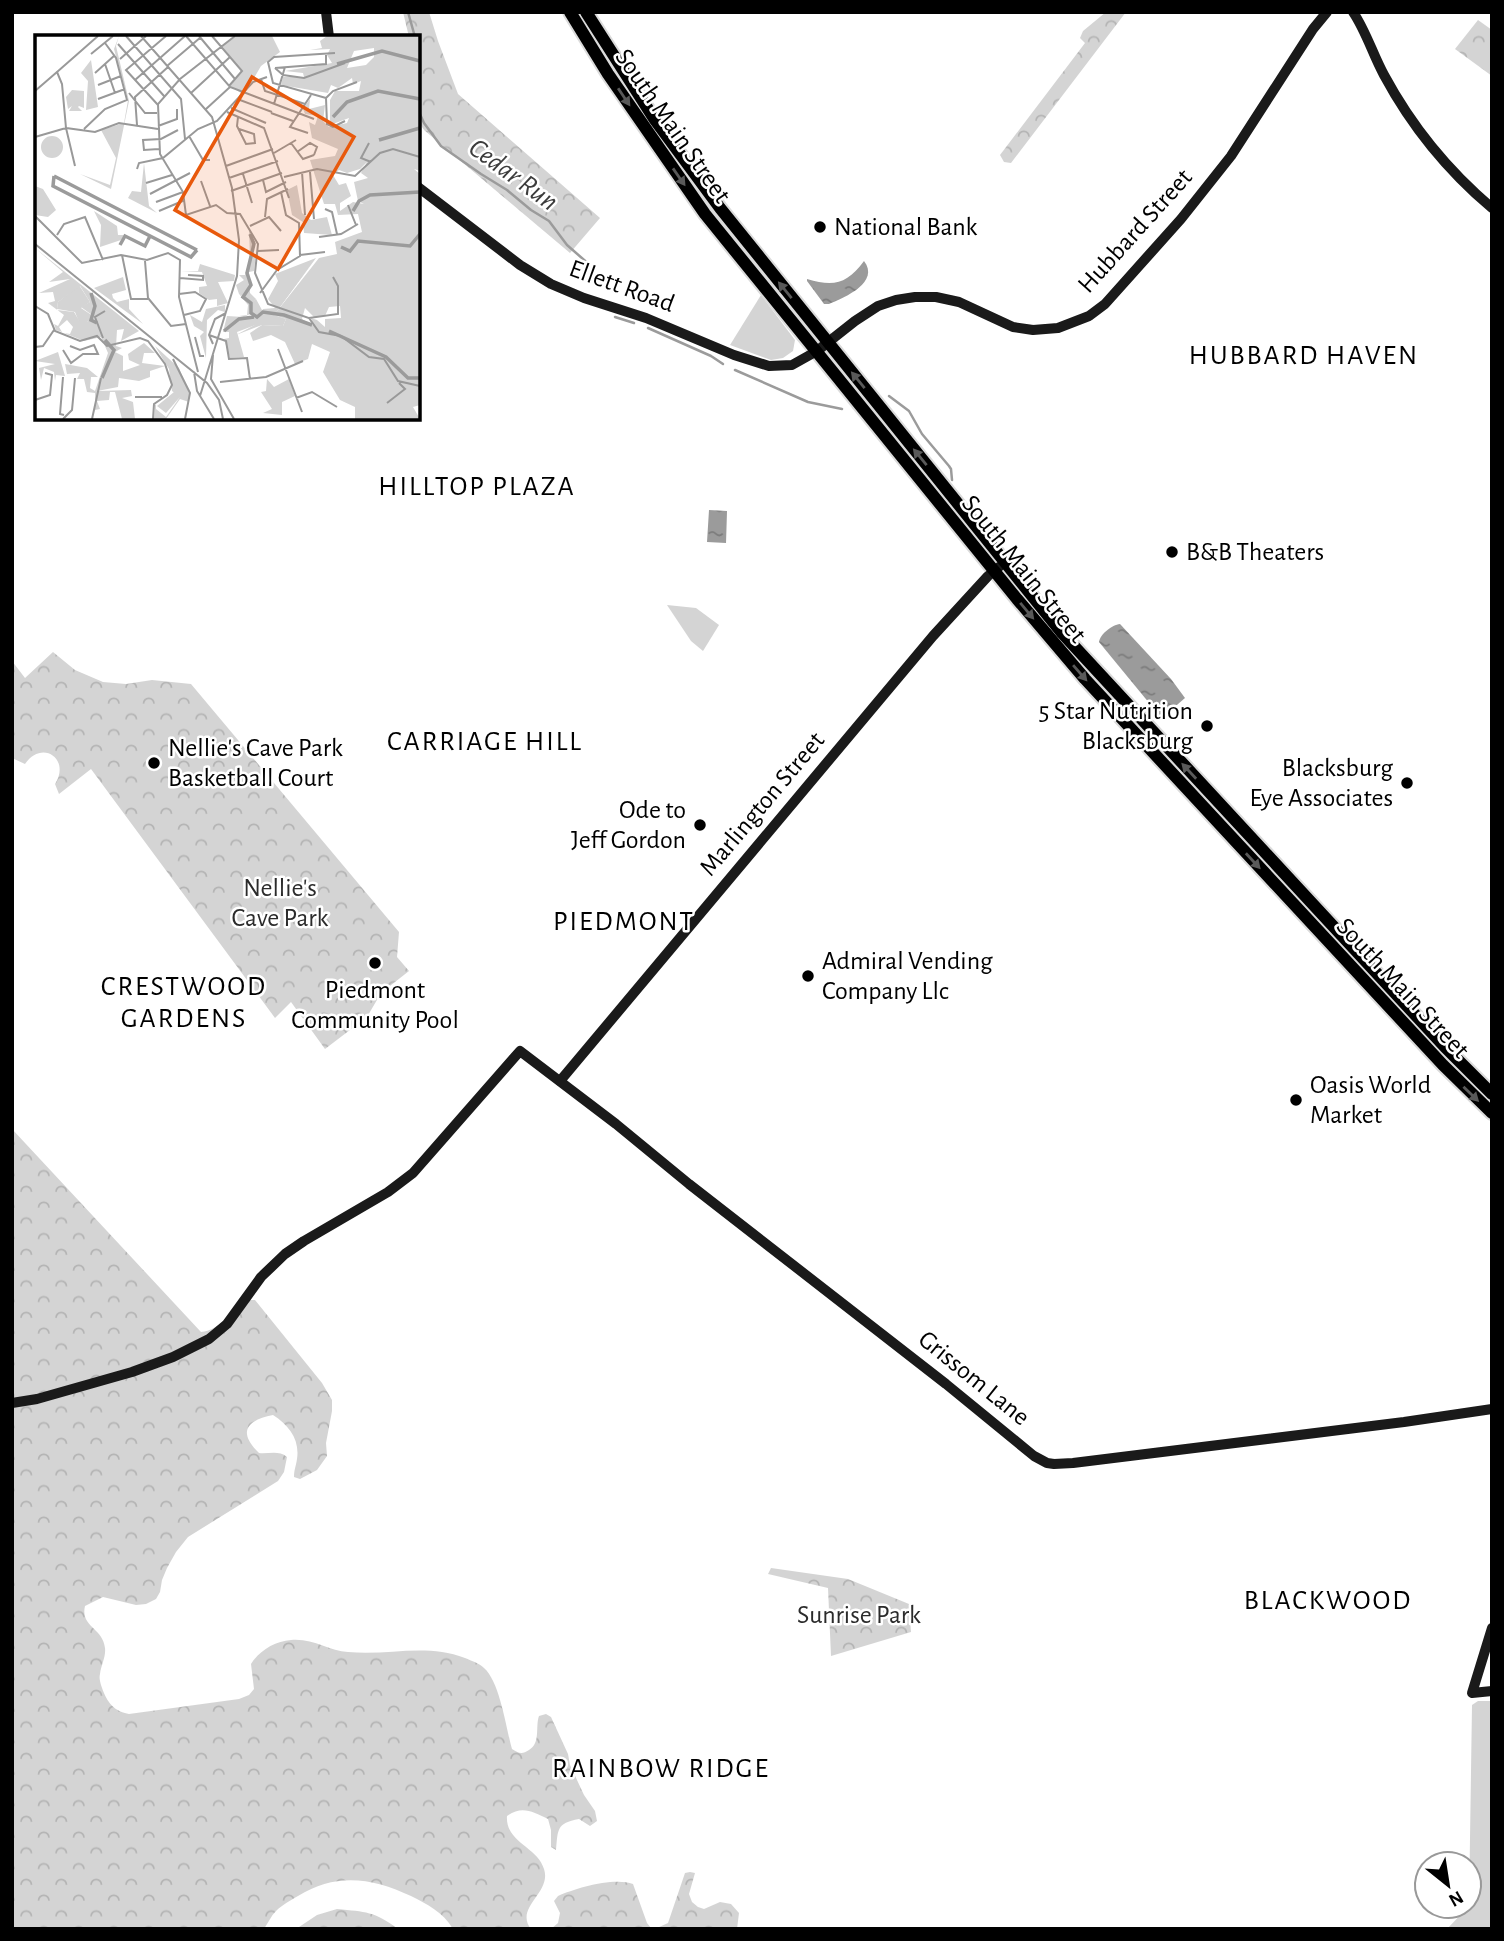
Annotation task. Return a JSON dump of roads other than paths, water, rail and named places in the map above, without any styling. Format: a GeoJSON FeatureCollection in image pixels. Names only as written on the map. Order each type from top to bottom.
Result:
{"type":"FeatureCollection","features":[{"type":"Feature","properties":{"kind":"main road","name":"South Main Street"},"geometry":{"type":"LineString","coordinates":[[570,12],[608,74],[705,214],[822,347],[1000,567],[1085,679],[1443,1065],[1492,1113]]}},
{"type":"Feature","properties":{"kind":"main road","name":"South Main Street"},"geometry":{"type":"LineString","coordinates":[[586,12],[689,168],[822,347]]}},
{"type":"Feature","properties":{"kind":"main road","name":"South Main Street"},"geometry":{"type":"LineString","coordinates":[[1000,567],[1445,1047],[1492,1094]]}},
{"type":"Feature","properties":{"kind":"street"},"geometry":{"type":"LineString","coordinates":[[326,12],[329,35]]}},
{"type":"Feature","properties":{"kind":"street","name":"Hubbard Street"},"geometry":{"type":"LineString","coordinates":[[822,347],[878,306],[915,297],[936,297],[959,302],[1001,323],[1023,330],[1065,326],[1097,310],[1113,296],[1213,179],[1326,12]]}},
{"type":"Feature","properties":{"kind":"street"},"geometry":{"type":"LineString","coordinates":[[1353,12],[1388,83],[1413,124],[1455,176],[1492,208]]}},
{"type":"Feature","properties":{"kind":"street","name":"Ellett Road"},"geometry":{"type":"LineString","coordinates":[[420,189],[520,265],[551,285],[568,292],[646,318],[734,355],[769,366],[792,365],[822,347]]}},
{"type":"Feature","properties":{"kind":"street","name":"Marlington Street"},"geometry":{"type":"LineString","coordinates":[[560,1081],[933,636],[1000,567]]}},
{"type":"Feature","properties":{"kind":"street","name":"Grissom Lane"},"geometry":{"type":"LineString","coordinates":[[12,1403],[37,1399],[132,1371],[173,1357],[205,1342],[227,1324],[261,1276],[285,1254],[396,1187],[413,1173],[520,1051],[1034,1456],[1047,1463],[1073,1463],[1198,1448],[1404,1423],[1492,1409]]}},
{"type":"Feature","properties":{"kind":"street"},"geometry":{"type":"LineString","coordinates":[[1492,1628],[1472,1693],[1492,1691]]}},
{"type":"Feature","properties":{"kind":"water"},"geometry":{"type":"Polygon","coordinates":[[[864,261],[868,276],[864,282],[852,293],[829,304],[824,304],[807,281],[839,282],[852,275],[864,261]]]}},
{"type":"Feature","properties":{"kind":"water"},"geometry":{"type":"Polygon","coordinates":[[[709,510],[727,511],[726,543],[707,542],[709,510]]]}},
{"type":"Feature","properties":{"kind":"water"},"geometry":{"type":"Polygon","coordinates":[[[1120,624],[1185,698],[1163,717],[1099,642],[1107,630],[1120,624]]]}},
{"type":"Feature","properties":{"kind":"waterway","name":"Cedar Run"},"geometry":{"type":"LineString","coordinates":[[408,12],[414,35]]}},
{"type":"Feature","properties":{"kind":"waterway","name":"Cedar Run"},"geometry":{"type":"LineString","coordinates":[[420,114],[441,146],[549,221],[567,245],[591,266]]}},
{"type":"Feature","properties":{"kind":"waterway","name":"Cedar Run"},"geometry":{"type":"LineString","coordinates":[[615,317],[634,323]]}},
{"type":"Feature","properties":{"kind":"waterway","name":"Cedar Run"},"geometry":{"type":"LineString","coordinates":[[648,328],[723,364]]}},
{"type":"Feature","properties":{"kind":"waterway","name":"Cedar Run"},"geometry":{"type":"LineString","coordinates":[[735,370],[808,402],[842,409]]}},
{"type":"Feature","properties":{"kind":"waterway","name":"Cedar Run"},"geometry":{"type":"LineString","coordinates":[[889,396],[909,411],[922,434],[951,469],[952,480]]}},
{"type":"Feature","properties":{"kind":"place","name":"National Bank"},"geometry":{"type":"Point","coordinates":[820,227]}},
{"type":"Feature","properties":{"kind":"place","name":"B&B Theaters"},"geometry":{"type":"Point","coordinates":[1172,552]}},
{"type":"Feature","properties":{"kind":"place","name":"5 Star Nutrition Blacksburg"},"geometry":{"type":"Point","coordinates":[1207,726]}},
{"type":"Feature","properties":{"kind":"place","name":"Nellie's Cave Park Basketball Court"},"geometry":{"type":"Point","coordinates":[154,763]}},
{"type":"Feature","properties":{"kind":"place","name":"Blacksburg Eye Associates"},"geometry":{"type":"Point","coordinates":[1407,783]}},
{"type":"Feature","properties":{"kind":"place","name":"Ode to Jeff Gordon"},"geometry":{"type":"Point","coordinates":[700,825]}},
{"type":"Feature","properties":{"kind":"place","name":"Piedmont Community Pool"},"geometry":{"type":"Point","coordinates":[375,963]}},
{"type":"Feature","properties":{"kind":"place","name":"Admiral Vending Company Llc"},"geometry":{"type":"Point","coordinates":[808,976]}},
{"type":"Feature","properties":{"kind":"place","name":"Oasis World Market"},"geometry":{"type":"Point","coordinates":[1296,1100]}},
{"type":"Feature","properties":{"kind":"district","name":"HUBBARD HAVEN"},"geometry":{"type":"Point","coordinates":[1304,356]}},
{"type":"Feature","properties":{"kind":"district","name":"HILLTOP PLAZA"},"geometry":{"type":"Point","coordinates":[477,487]}},
{"type":"Feature","properties":{"kind":"district","name":"CARRIAGE HILL"},"geometry":{"type":"Point","coordinates":[485,742]}},
{"type":"Feature","properties":{"kind":"district","name":"PIEDMONT"},"geometry":{"type":"Point","coordinates":[624,922]}},
{"type":"Feature","properties":{"kind":"district","name":"CRESTWOOD GARDENS"},"geometry":{"type":"Point","coordinates":[184,1003]}},
{"type":"Feature","properties":{"kind":"district","name":"BLACKWOOD"},"geometry":{"type":"Point","coordinates":[1328,1601]}},
{"type":"Feature","properties":{"kind":"district","name":"RAINBOW RIDGE"},"geometry":{"type":"Point","coordinates":[661,1769]}},
{"type":"Feature","properties":{"kind":"park label","name":"Nellie's Cave Park"},"geometry":{"type":"Point","coordinates":[280,903]}},
{"type":"Feature","properties":{"kind":"park label","name":"Sunrise Park"},"geometry":{"type":"Point","coordinates":[859,1615]}}]}
